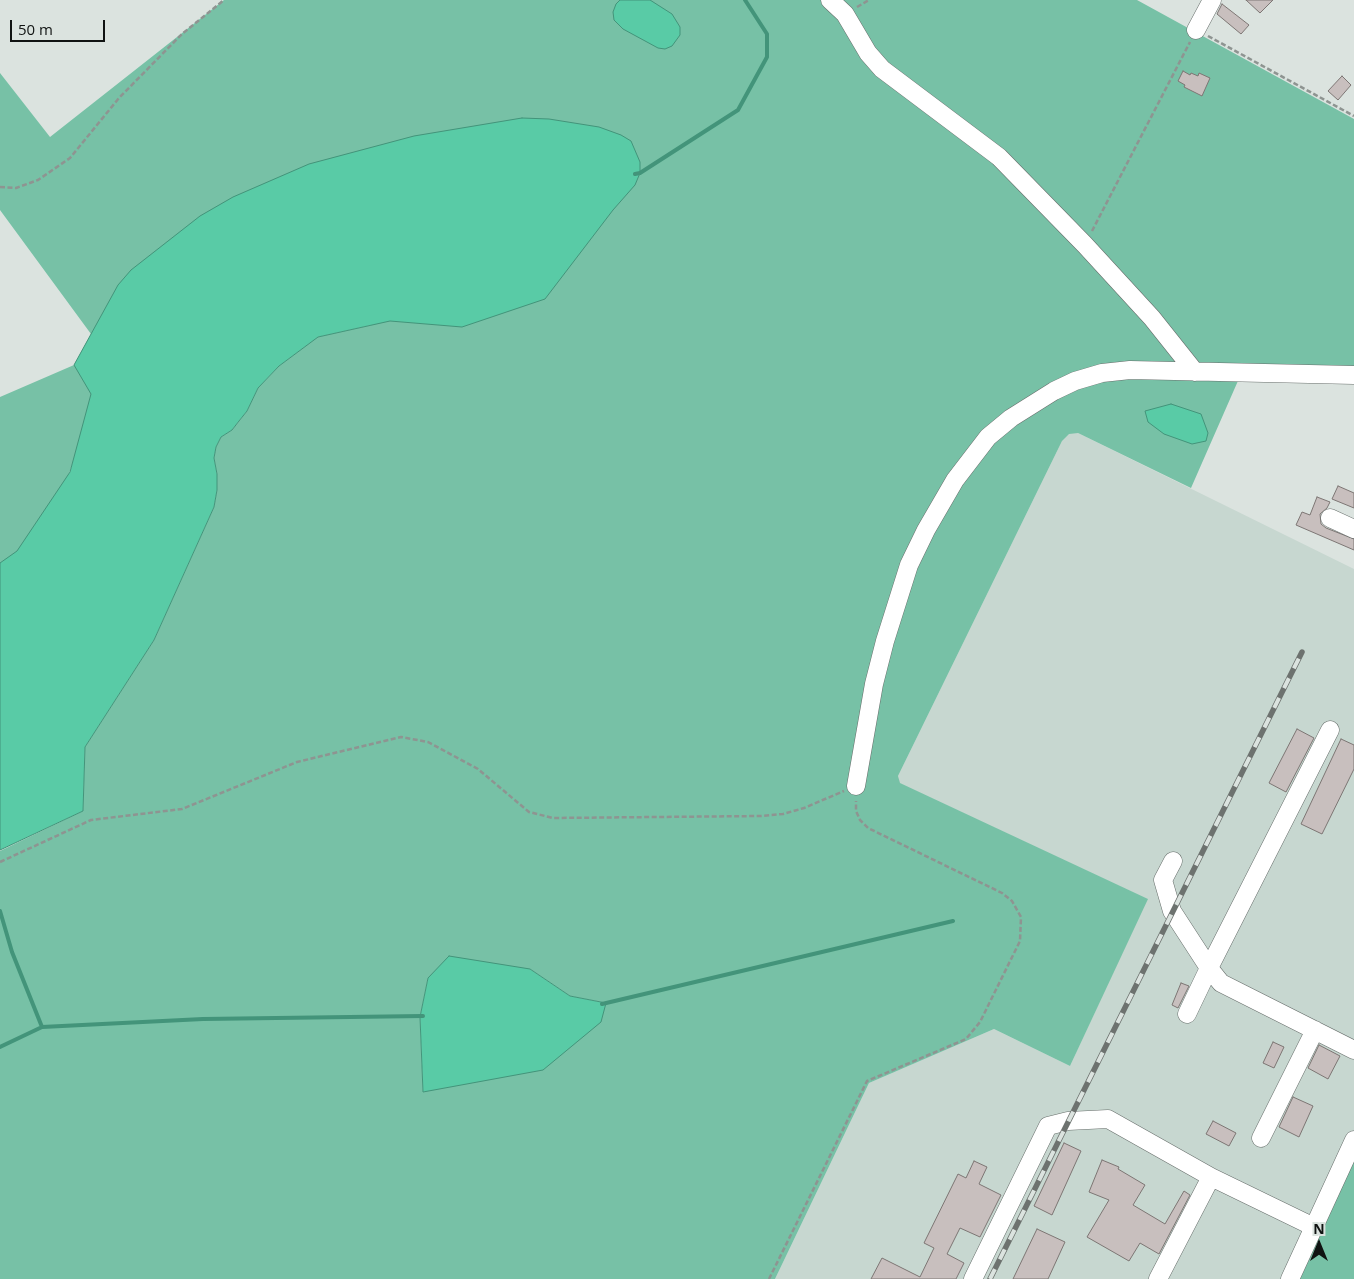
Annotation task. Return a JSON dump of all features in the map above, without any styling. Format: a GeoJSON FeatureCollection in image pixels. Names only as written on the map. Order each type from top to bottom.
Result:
{"type":"FeatureCollection","features":[{"type":"Feature","properties":{"kind":"street"},"geometry":{"type":"LineString","coordinates":[[830,0],[846,14],[868,53],[882,70],[999,157],[1085,245],[1152,318],[1195,372]]}},
{"type":"Feature","properties":{"kind":"street"},"geometry":{"type":"LineString","coordinates":[[1196,30],[1212,0]]}},
{"type":"Feature","properties":{"kind":"street"},"geometry":{"type":"LineString","coordinates":[[856,786],[874,684],[884,641],[910,565],[926,530],[955,480],[988,437],[1011,418],[1042,398],[1075,381],[1102,372],[1354,375]]}},
{"type":"Feature","properties":{"kind":"street"},"geometry":{"type":"LineString","coordinates":[[1330,518],[1354,528]]}},
{"type":"Feature","properties":{"kind":"street"},"geometry":{"type":"LineString","coordinates":[[1187,1014],[1330,730]]}},
{"type":"Feature","properties":{"kind":"street"},"geometry":{"type":"LineString","coordinates":[[1173,861],[1163,880],[1172,911],[1221,983],[1354,1050]]}},
{"type":"Feature","properties":{"kind":"street"},"geometry":{"type":"LineString","coordinates":[[1261,1138],[1314,1030]]}},
{"type":"Feature","properties":{"kind":"street"},"geometry":{"type":"LineString","coordinates":[[973,1279],[1048,1126],[1068,1121],[1108,1119],[1211,1177],[1314,1227]]}},
{"type":"Feature","properties":{"kind":"street"},"geometry":{"type":"LineString","coordinates":[[1290,1279],[1354,1140]]}},
{"type":"Feature","properties":{"kind":"street"},"geometry":{"type":"LineString","coordinates":[[1158,1279],[1211,1177]]}},
{"type":"Feature","properties":{"kind":"path"},"geometry":{"type":"LineString","coordinates":[[0,187],[16,188],[38,180],[70,158],[120,98],[175,41],[224,0]]}},
{"type":"Feature","properties":{"kind":"path"},"geometry":{"type":"LineString","coordinates":[[1085,245],[1196,30],[1354,116]]}},
{"type":"Feature","properties":{"kind":"path"},"geometry":{"type":"LineString","coordinates":[[0,862],[92,820],[182,809],[297,762],[401,737],[428,742],[478,769],[529,812],[552,818],[776,815],[804,808],[856,786],[856,810],[860,820],[868,828],[1002,893],[1012,900],[1021,917],[1020,941],[980,1022],[966,1039],[867,1081],[769,1279]]}},
{"type":"Feature","properties":{"kind":"shaded area"},"geometry":{"type":"Polygon","coordinates":[[[224,0],[1137,0],[1354,119],[1354,375],[1241,374],[1191,488],[1078,433],[1069,434],[1062,441],[898,776],[900,783],[1148,899],[1070,1066],[994,1029],[869,1083],[775,1279],[0,1279],[0,851],[83,811],[85,747],[154,640],[214,507],[217,474],[214,458],[216,447],[221,437],[232,430],[247,411],[258,388],[279,366],[317,337],[371,325],[124,323],[0,662],[0,397],[74,365],[91,334],[0,210],[0,73],[50,137],[224,0]],[[530,969],[428,978],[420,1017],[423,1092],[606,1003],[570,996],[530,969]]]}},
{"type":"Feature","properties":{"kind":"shaded area"},"geometry":{"type":"Polygon","coordinates":[[[620,0],[650,0],[672,14],[680,27],[680,35],[672,46],[665,49],[658,48],[623,29],[614,20],[613,12],[620,0]]]}},
{"type":"Feature","properties":{"kind":"shaded area"},"geometry":{"type":"Polygon","coordinates":[[[522,118],[549,119],[599,127],[621,135],[631,141],[640,162],[640,173],[635,185],[613,210],[545,299],[462,327],[390,321],[318,337],[279,366],[258,388],[247,411],[232,430],[221,437],[216,447],[214,458],[217,490],[214,507],[154,640],[85,747],[83,811],[0,850],[0,563],[17,551],[70,472],[91,394],[74,365],[118,285],[131,270],[200,216],[233,197],[309,164],[414,136],[522,118]]]}},
{"type":"Feature","properties":{"kind":"shaded area"},"geometry":{"type":"Polygon","coordinates":[[[1171,404],[1201,414],[1208,433],[1206,441],[1192,444],[1164,434],[1148,422],[1145,411],[1171,404]]]}},
{"type":"Feature","properties":{"kind":"shaded area"},"geometry":{"type":"Polygon","coordinates":[[[1069,433],[1078,433],[1354,569],[1354,1140],[1290,1279],[775,1279],[869,1083],[994,1029],[1070,1066],[1147,899],[899,783],[898,776],[1062,441],[1069,433]]]}},
{"type":"Feature","properties":{"kind":"shaded area"},"geometry":{"type":"Polygon","coordinates":[[[449,956],[530,969],[570,996],[606,1003],[601,1022],[543,1070],[423,1092],[420,1017],[428,978],[449,956]]]}},
{"type":"Feature","properties":{"kind":"shaded area"},"geometry":{"type":"Polygon","coordinates":[[[1354,1140],[1354,1279],[1290,1279],[1354,1140]]]}},
{"type":"Feature","properties":{"kind":"building"},"geometry":{"type":"Polygon","coordinates":[[[1246,0],[1273,0],[1260,13],[1246,0]]]}},
{"type":"Feature","properties":{"kind":"building"},"geometry":{"type":"Polygon","coordinates":[[[1222,4],[1249,25],[1241,34],[1217,14],[1222,4]]]}},
{"type":"Feature","properties":{"kind":"building"},"geometry":{"type":"Polygon","coordinates":[[[1183,71],[1190,75],[1191,73],[1198,76],[1199,73],[1210,78],[1202,96],[1184,87],[1185,85],[1178,81],[1183,71]]]}},
{"type":"Feature","properties":{"kind":"building"},"geometry":{"type":"Polygon","coordinates":[[[1342,76],[1351,85],[1338,100],[1328,91],[1342,76]]]}},
{"type":"Feature","properties":{"kind":"building"},"geometry":{"type":"Polygon","coordinates":[[[1338,486],[1354,493],[1354,508],[1332,499],[1338,486]]]}},
{"type":"Feature","properties":{"kind":"building"},"geometry":{"type":"Polygon","coordinates":[[[1317,497],[1330,502],[1327,508],[1320,514],[1321,524],[1326,528],[1354,539],[1354,550],[1296,525],[1302,512],[1310,515],[1317,497]]]}},
{"type":"Feature","properties":{"kind":"building"},"geometry":{"type":"Polygon","coordinates":[[[1297,729],[1314,738],[1286,792],[1269,783],[1297,729]]]}},
{"type":"Feature","properties":{"kind":"building"},"geometry":{"type":"Polygon","coordinates":[[[1341,739],[1354,745],[1354,769],[1322,834],[1301,824],[1341,739]]]}},
{"type":"Feature","properties":{"kind":"building"},"geometry":{"type":"Polygon","coordinates":[[[1181,983],[1189,986],[1178,1008],[1172,1005],[1181,983]]]}},
{"type":"Feature","properties":{"kind":"building"},"geometry":{"type":"Polygon","coordinates":[[[1273,1042],[1284,1047],[1274,1068],[1263,1063],[1273,1042]]]}},
{"type":"Feature","properties":{"kind":"building"},"geometry":{"type":"Polygon","coordinates":[[[1319,1045],[1340,1056],[1328,1079],[1308,1068],[1319,1045]]]}},
{"type":"Feature","properties":{"kind":"building"},"geometry":{"type":"Polygon","coordinates":[[[1293,1097],[1313,1106],[1299,1137],[1279,1127],[1293,1097]]]}},
{"type":"Feature","properties":{"kind":"building"},"geometry":{"type":"Polygon","coordinates":[[[1213,1121],[1236,1133],[1229,1146],[1206,1134],[1213,1121]]]}},
{"type":"Feature","properties":{"kind":"building"},"geometry":{"type":"Polygon","coordinates":[[[1064,1143],[1081,1151],[1052,1215],[1034,1206],[1064,1143]]]}},
{"type":"Feature","properties":{"kind":"building"},"geometry":{"type":"Polygon","coordinates":[[[1102,1160],[1119,1167],[1118,1169],[1145,1185],[1133,1205],[1165,1224],[1184,1191],[1190,1195],[1159,1254],[1140,1243],[1129,1261],[1087,1237],[1109,1200],[1089,1192],[1102,1160]]]}},
{"type":"Feature","properties":{"kind":"building"},"geometry":{"type":"Polygon","coordinates":[[[974,1161],[987,1167],[979,1184],[1001,1195],[980,1237],[960,1228],[947,1254],[964,1263],[956,1279],[871,1279],[882,1258],[920,1277],[934,1248],[924,1243],[958,1174],[966,1178],[974,1161]]]}},
{"type":"Feature","properties":{"kind":"building"},"geometry":{"type":"Polygon","coordinates":[[[1037,1229],[1065,1242],[1048,1279],[1013,1279],[1037,1229]]]}},
{"type":"Feature","properties":{"kind":"waterway"},"geometry":{"type":"LineString","coordinates":[[635,174],[640,173],[738,110],[767,57],[767,34],[745,0]]}},
{"type":"Feature","properties":{"kind":"waterway"},"geometry":{"type":"LineString","coordinates":[[0,911],[12,952],[42,1027],[0,1047]]}},
{"type":"Feature","properties":{"kind":"waterway"},"geometry":{"type":"LineString","coordinates":[[602,1004],[953,921]]}},
{"type":"Feature","properties":{"kind":"waterway"},"geometry":{"type":"LineString","coordinates":[[42,1027],[203,1019],[423,1016]]}},
{"type":"Feature","properties":{"kind":"railway"},"geometry":{"type":"LineString","coordinates":[[990,1279],[1302,652]]}}]}
